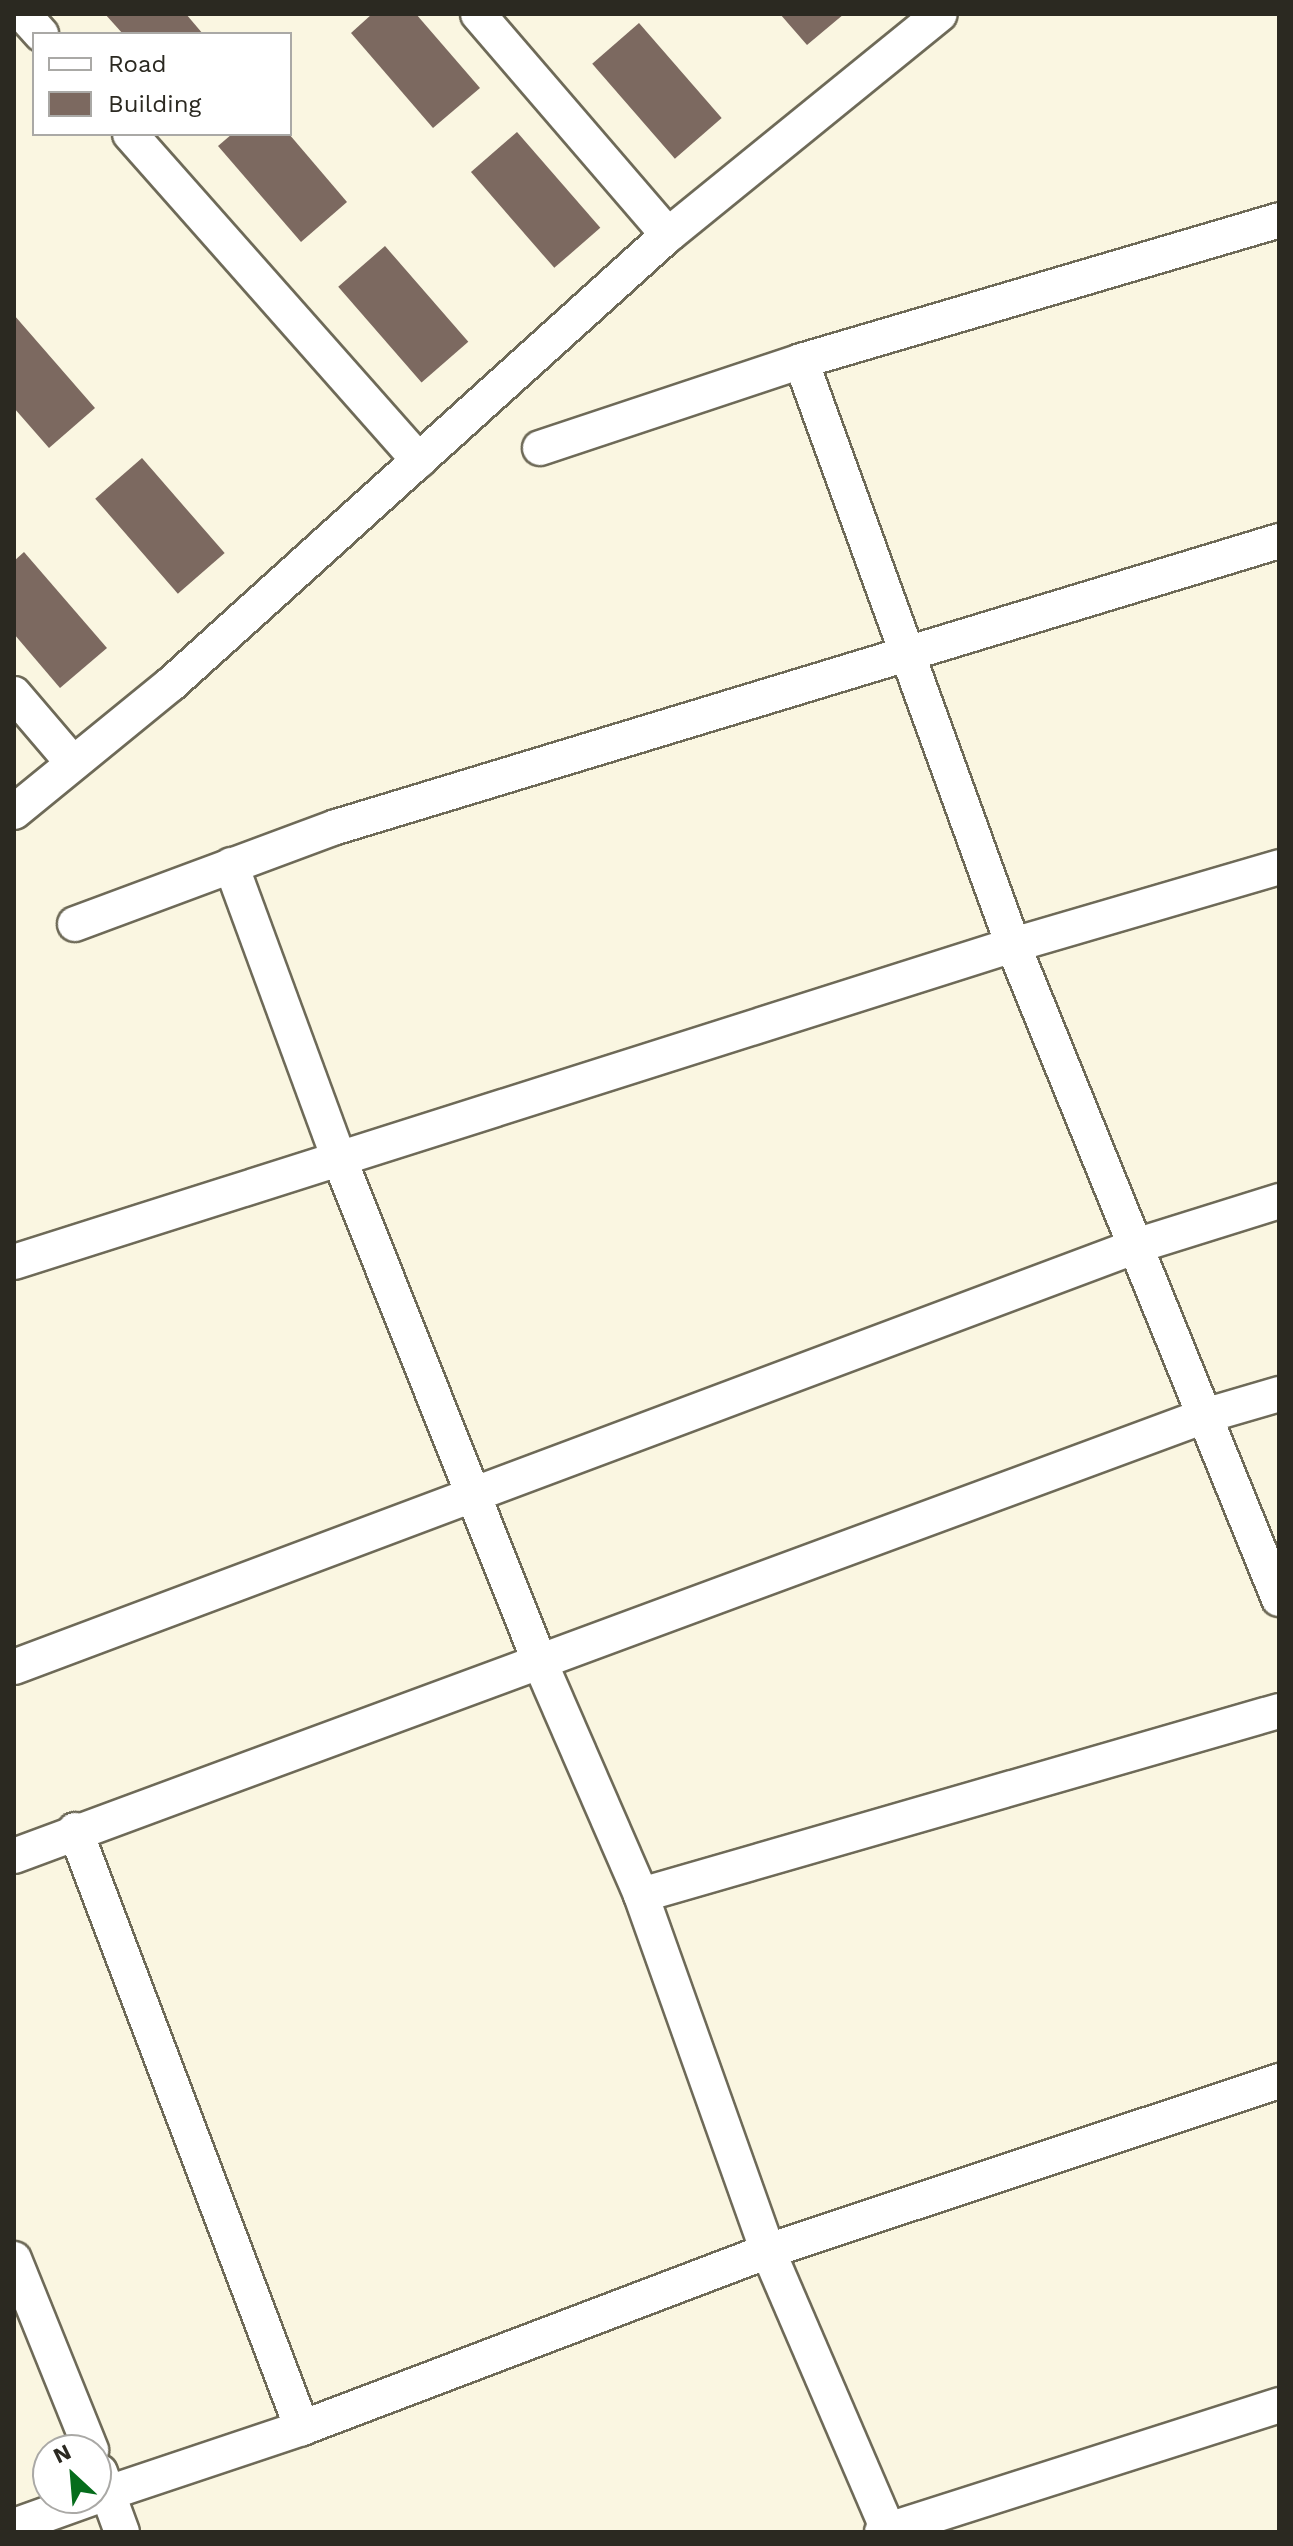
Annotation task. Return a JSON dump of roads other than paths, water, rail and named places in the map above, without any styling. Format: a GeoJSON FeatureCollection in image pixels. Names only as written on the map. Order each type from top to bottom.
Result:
{"type":"FeatureCollection","features":[{"type":"Feature","properties":{"kind":"street"},"geometry":{"type":"LineString","coordinates":[[23,14],[39,32]]}},
{"type":"Feature","properties":{"kind":"street"},"geometry":{"type":"LineString","coordinates":[[478,14],[668,235]]}},
{"type":"Feature","properties":{"kind":"street"},"geometry":{"type":"LineString","coordinates":[[14,812],[171,684],[668,235],[939,14]]}},
{"type":"Feature","properties":{"kind":"street"},"geometry":{"type":"LineString","coordinates":[[132,136],[419,461]]}},
{"type":"Feature","properties":{"kind":"street"},"geometry":{"type":"LineString","coordinates":[[540,448],[801,361],[1279,220]]}},
{"type":"Feature","properties":{"kind":"street"},"geometry":{"type":"LineString","coordinates":[[801,361],[904,652],[1013,945],[1139,1245],[1204,1416],[1279,1599]]}},
{"type":"Feature","properties":{"kind":"street"},"geometry":{"type":"LineString","coordinates":[[75,924],[336,827],[904,652],[1279,541]]}},
{"type":"Feature","properties":{"kind":"street"},"geometry":{"type":"LineString","coordinates":[[14,694],[73,763]]}},
{"type":"Feature","properties":{"kind":"street"},"geometry":{"type":"LineString","coordinates":[[231,865],[339,1158],[539,1660],[641,1895],[768,2251],[886,2531],[1279,2405]]}},
{"type":"Feature","properties":{"kind":"street"},"geometry":{"type":"LineString","coordinates":[[14,1262],[1013,945],[1279,867]]}},
{"type":"Feature","properties":{"kind":"street"},"geometry":{"type":"LineString","coordinates":[[14,1667],[1139,1245],[1279,1201]]}},
{"type":"Feature","properties":{"kind":"street"},"geometry":{"type":"LineString","coordinates":[[14,1856],[75,1830],[1204,1416],[1279,1394]]}},
{"type":"Feature","properties":{"kind":"street"},"geometry":{"type":"LineString","coordinates":[[641,1895],[1279,1711]]}},
{"type":"Feature","properties":{"kind":"street"},"geometry":{"type":"LineString","coordinates":[[75,1830],[302,2428]]}},
{"type":"Feature","properties":{"kind":"street"},"geometry":{"type":"LineString","coordinates":[[112,2483],[302,2428],[768,2251],[1279,2081]]}},
{"type":"Feature","properties":{"kind":"street"},"geometry":{"type":"LineString","coordinates":[[14,2259],[85,2434]]}},
{"type":"Feature","properties":{"kind":"street"},"geometry":{"type":"LineString","coordinates":[[112,2513],[122,2532]]}},
{"type":"Feature","properties":{"kind":"street"},"geometry":{"type":"LineString","coordinates":[[14,2526],[40,2514]]}}]}
